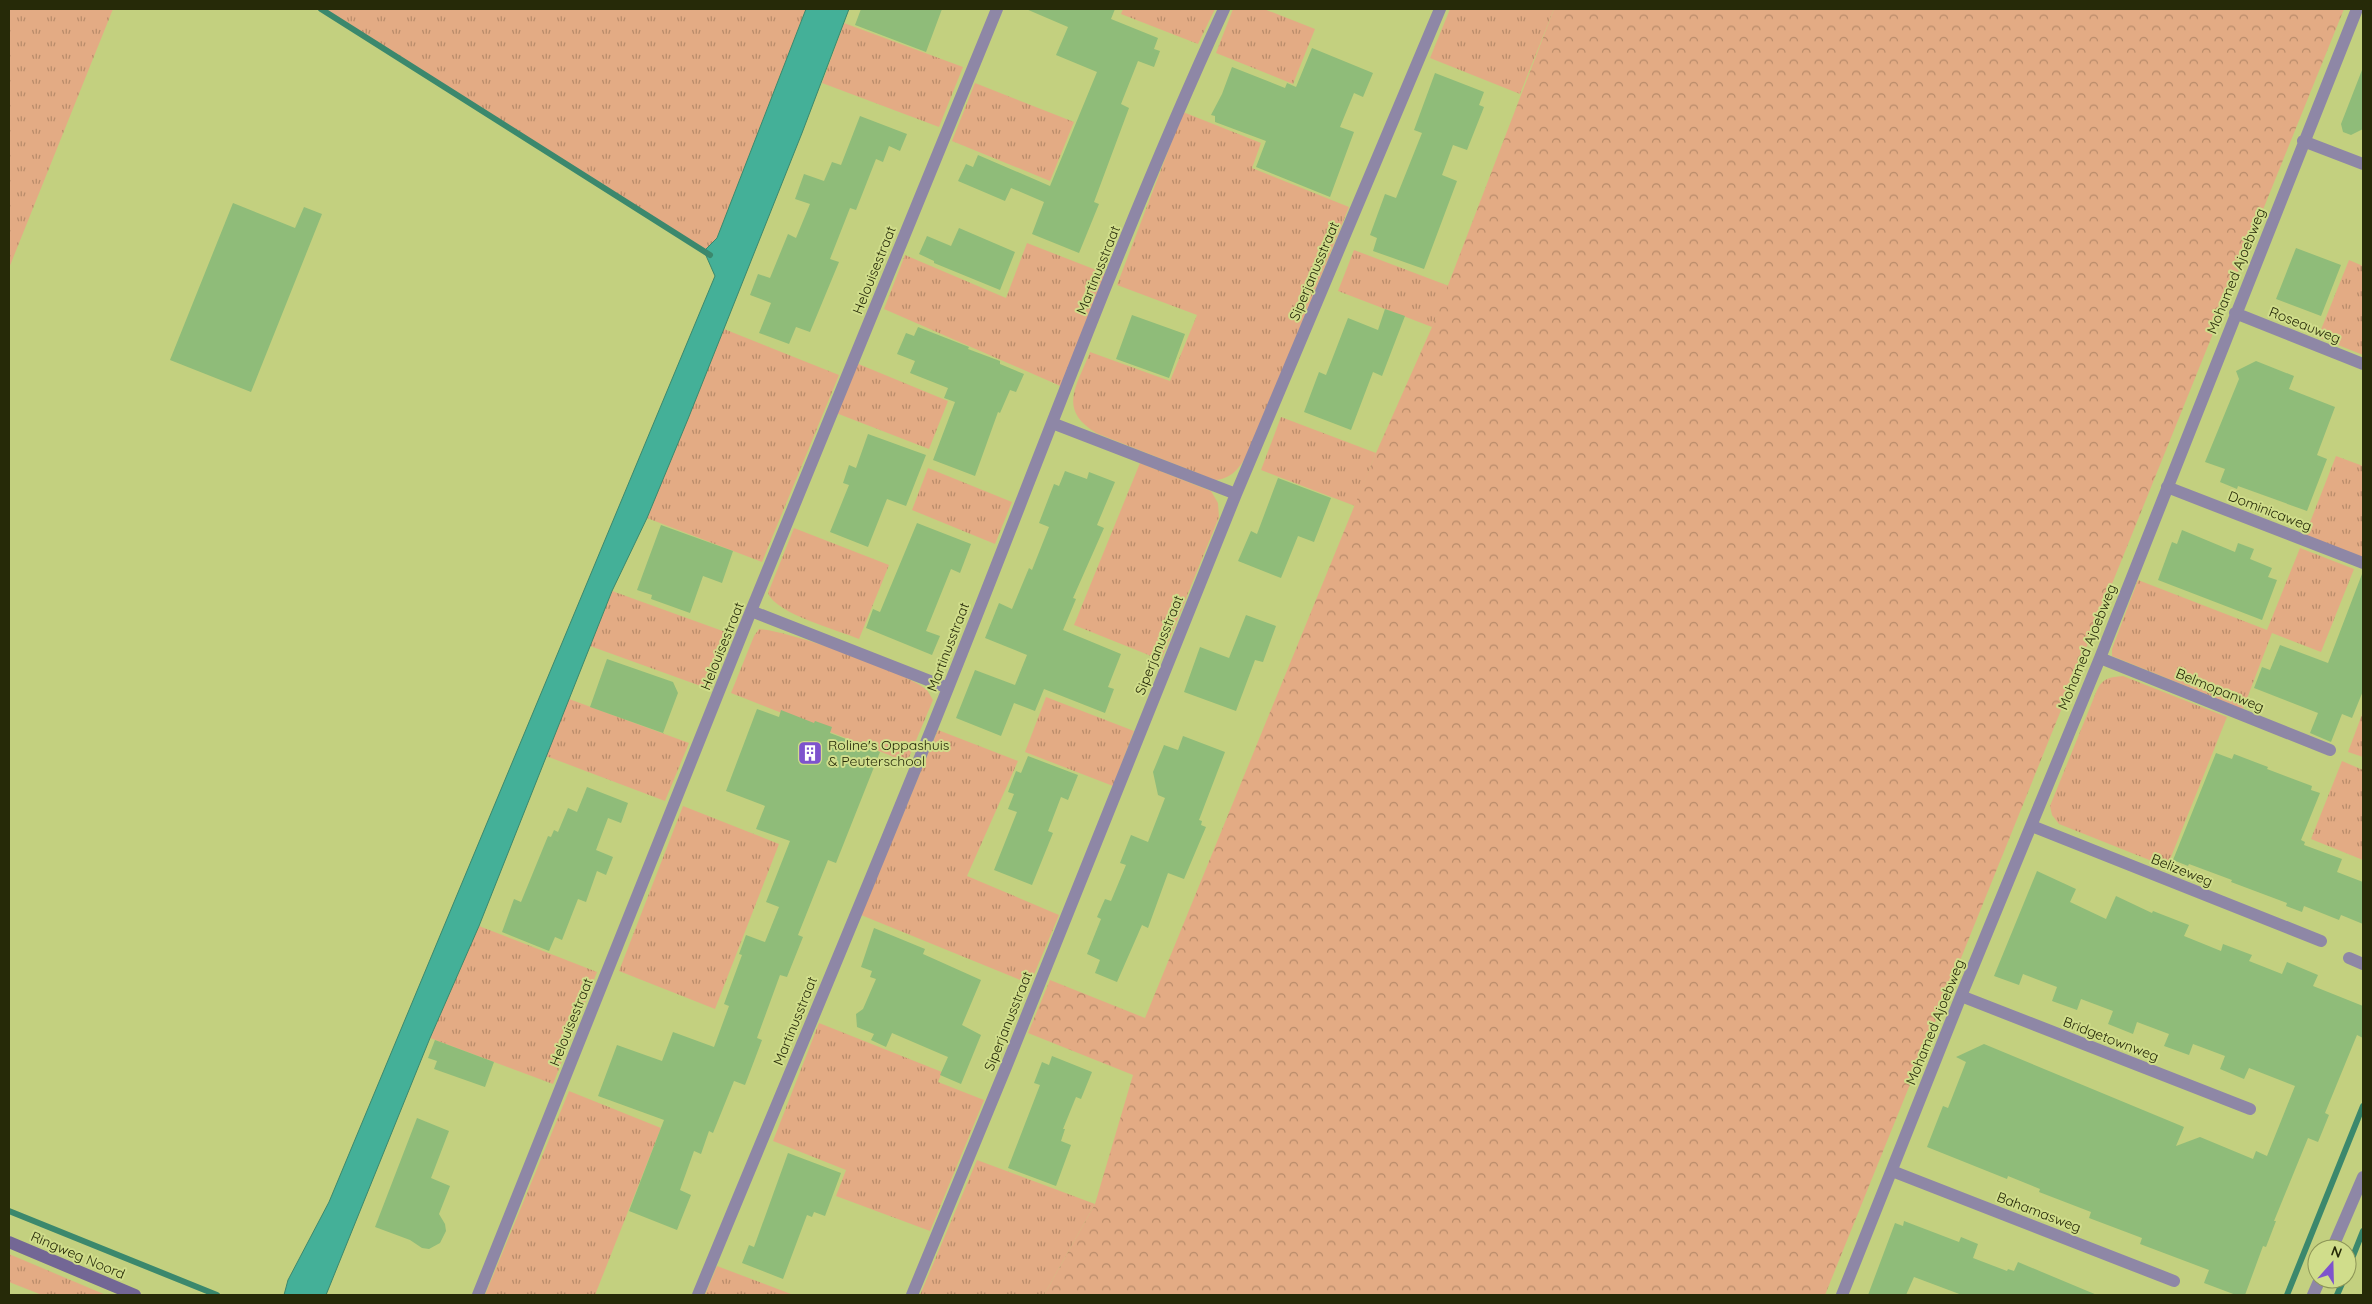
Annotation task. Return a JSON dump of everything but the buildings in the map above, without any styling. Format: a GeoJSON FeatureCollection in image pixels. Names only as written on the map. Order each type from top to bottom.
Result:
{"type":"FeatureCollection","features":[{"type":"Feature","properties":{"kind":"street","name":"Helouisestraat"},"geometry":{"type":"LineString","coordinates":[[478,1295],[752,611],[997,9]]}},
{"type":"Feature","properties":{"kind":"street","name":"Martinusstraat"},"geometry":{"type":"LineString","coordinates":[[698,1295],[948,688],[1052,423],[1189,85],[1224,9]]}},
{"type":"Feature","properties":{"kind":"street","name":"Siperjanusstraat"},"geometry":{"type":"LineString","coordinates":[[912,1295],[1014,1048],[1236,494],[1440,9]]}},
{"type":"Feature","properties":{"kind":"street","name":"Mohamed Ajoebweg"},"geometry":{"type":"LineString","coordinates":[[1842,1295],[1961,996],[2100,658],[2303,141],[2357,9]]}},
{"type":"Feature","properties":{"kind":"street"},"geometry":{"type":"LineString","coordinates":[[2303,141],[2363,164]]}},
{"type":"Feature","properties":{"kind":"street","name":"Roseauweg"},"geometry":{"type":"LineString","coordinates":[[2236,313],[2363,364]]}},
{"type":"Feature","properties":{"kind":"street"},"geometry":{"type":"LineString","coordinates":[[1052,423],[1236,494]]}},
{"type":"Feature","properties":{"kind":"street","name":"Dominicaweg"},"geometry":{"type":"LineString","coordinates":[[2166,487],[2363,563]]}},
{"type":"Feature","properties":{"kind":"street"},"geometry":{"type":"LineString","coordinates":[[752,611],[948,688]]}},
{"type":"Feature","properties":{"kind":"street","name":"Belmopanweg"},"geometry":{"type":"LineString","coordinates":[[2100,658],[2330,750]]}},
{"type":"Feature","properties":{"kind":"street","name":"Belizeweg"},"geometry":{"type":"LineString","coordinates":[[2032,826],[2321,941]]}},
{"type":"Feature","properties":{"kind":"street"},"geometry":{"type":"LineString","coordinates":[[2349,958],[2363,964]]}},
{"type":"Feature","properties":{"kind":"street","name":"Bridgetownweg"},"geometry":{"type":"LineString","coordinates":[[1961,996],[2250,1109]]}},
{"type":"Feature","properties":{"kind":"street","name":"Bahamasweg"},"geometry":{"type":"LineString","coordinates":[[1892,1171],[2174,1280]]}},
{"type":"Feature","properties":{"kind":"street"},"geometry":{"type":"LineString","coordinates":[[2336,1239],[2363,1177]]}},
{"type":"Feature","properties":{"kind":"street","name":"Ringweg Noord"},"geometry":{"type":"LineString","coordinates":[[9,1242],[135,1295]]}},
{"type":"Feature","properties":{"kind":"green space"},"geometry":{"type":"Polygon","coordinates":[[[9,9],[113,9],[9,268],[9,9]]]}},
{"type":"Feature","properties":{"kind":"green space"},"geometry":{"type":"Polygon","coordinates":[[[321,9],[806,9],[717,238],[704,251],[321,9]]]}},
{"type":"Feature","properties":{"kind":"green space"},"geometry":{"type":"Polygon","coordinates":[[[1123,9],[1215,9],[1198,44],[1121,14],[1123,9]]]}},
{"type":"Feature","properties":{"kind":"green space"},"geometry":{"type":"Polygon","coordinates":[[[1233,9],[1264,9],[1315,29],[1293,84],[1216,53],[1233,9]]]}},
{"type":"Feature","properties":{"kind":"green space"},"geometry":{"type":"Polygon","coordinates":[[[1450,9],[1554,9],[1520,94],[1430,58],[1450,9]]]}},
{"type":"Feature","properties":{"kind":"green space"},"geometry":{"type":"Polygon","coordinates":[[[1554,9],[2344,9],[1825,1295],[1044,1295],[1095,1204],[1133,1075],[1028,1033],[1050,980],[1145,1018],[1376,453],[1432,327],[1554,9]]]}},
{"type":"Feature","properties":{"kind":"green space"},"geometry":{"type":"Polygon","coordinates":[[[844,23],[963,67],[939,127],[822,83],[844,23]]]}},
{"type":"Feature","properties":{"kind":"green space"},"geometry":{"type":"Polygon","coordinates":[[[975,83],[1074,122],[1050,181],[952,141],[975,83]]]}},
{"type":"Feature","properties":{"kind":"green space"},"geometry":{"type":"Polygon","coordinates":[[[1183,112],[1261,143],[1252,168],[1349,207],[1251,448],[1237,470],[1227,477],[1215,480],[1096,433],[1084,424],[1077,415],[1074,406],[1076,386],[1090,352],[1170,381],[1197,315],[1117,285],[1183,112]]]}},
{"type":"Feature","properties":{"kind":"green space"},"geometry":{"type":"Polygon","coordinates":[[[1027,243],[1109,275],[1065,388],[884,309],[905,255],[1006,298],[1027,243]]]}},
{"type":"Feature","properties":{"kind":"green space"},"geometry":{"type":"Polygon","coordinates":[[[1354,250],[1449,286],[1432,327],[1338,291],[1354,250]]]}},
{"type":"Feature","properties":{"kind":"green space"},"geometry":{"type":"Polygon","coordinates":[[[2349,260],[2363,266],[2363,355],[2318,337],[2349,260]]]}},
{"type":"Feature","properties":{"kind":"green space"},"geometry":{"type":"Polygon","coordinates":[[[724,329],[839,375],[762,562],[647,518],[724,329]]]}},
{"type":"Feature","properties":{"kind":"green space"},"geometry":{"type":"Polygon","coordinates":[[[856,363],[948,401],[929,449],[836,413],[856,363]]]}},
{"type":"Feature","properties":{"kind":"green space"},"geometry":{"type":"Polygon","coordinates":[[[1281,417],[1376,453],[1355,506],[1261,470],[1281,417]]]}},
{"type":"Feature","properties":{"kind":"green space"},"geometry":{"type":"Polygon","coordinates":[[[2336,456],[2363,466],[2363,557],[2305,535],[2336,456]]]}},
{"type":"Feature","properties":{"kind":"green space"},"geometry":{"type":"Polygon","coordinates":[[[1140,463],[1211,491],[1218,503],[1219,517],[1161,660],[1074,625],[1140,463]]]}},
{"type":"Feature","properties":{"kind":"green space"},"geometry":{"type":"Polygon","coordinates":[[[928,468],[1012,502],[995,544],[912,510],[928,468]]]}},
{"type":"Feature","properties":{"kind":"green space"},"geometry":{"type":"Polygon","coordinates":[[[794,528],[889,565],[859,639],[783,608],[773,601],[768,593],[794,528]]]}},
{"type":"Feature","properties":{"kind":"green space"},"geometry":{"type":"Polygon","coordinates":[[[2300,548],[2354,569],[2321,652],[2272,633],[2243,709],[2112,656],[2112,649],[2138,580],[2267,630],[2300,548]]]}},
{"type":"Feature","properties":{"kind":"green space"},"geometry":{"type":"Polygon","coordinates":[[[612,591],[731,634],[709,689],[590,646],[612,591]]]}},
{"type":"Feature","properties":{"kind":"green space"},"geometry":{"type":"Polygon","coordinates":[[[759,629],[794,636],[846,653],[896,673],[927,690],[933,700],[907,762],[731,693],[754,636],[759,629]]]}},
{"type":"Feature","properties":{"kind":"green space"},"geometry":{"type":"Polygon","coordinates":[[[2123,676],[2227,717],[2167,867],[2059,824],[2052,815],[2050,806],[2097,690],[2107,679],[2123,676]]]}},
{"type":"Feature","properties":{"kind":"green space"},"geometry":{"type":"Polygon","coordinates":[[[1046,697],[1134,731],[1113,786],[1025,752],[1046,697]]]}},
{"type":"Feature","properties":{"kind":"green space"},"geometry":{"type":"Polygon","coordinates":[[[569,699],[689,743],[665,801],[546,756],[569,699]]]}},
{"type":"Feature","properties":{"kind":"green space"},"geometry":{"type":"Polygon","coordinates":[[[2363,712],[2363,757],[2348,752],[2363,712]]]}},
{"type":"Feature","properties":{"kind":"green space"},"geometry":{"type":"Polygon","coordinates":[[[938,730],[1018,761],[967,876],[1059,915],[1030,984],[861,915],[938,730]]]}},
{"type":"Feature","properties":{"kind":"green space"},"geometry":{"type":"Polygon","coordinates":[[[2342,761],[2363,770],[2363,860],[2311,839],[2342,761]]]}},
{"type":"Feature","properties":{"kind":"green space"},"geometry":{"type":"Polygon","coordinates":[[[683,806],[779,844],[715,1009],[619,971],[683,806]]]}},
{"type":"Feature","properties":{"kind":"green space"},"geometry":{"type":"Polygon","coordinates":[[[479,926],[597,972],[553,1084],[430,1038],[479,926]]]}},
{"type":"Feature","properties":{"kind":"green space"},"geometry":{"type":"Polygon","coordinates":[[[819,1023],[942,1072],[938,1082],[984,1100],[930,1231],[836,1196],[846,1170],[773,1141],[819,1023]]]}},
{"type":"Feature","properties":{"kind":"green space"},"geometry":{"type":"Polygon","coordinates":[[[569,1091],[661,1128],[595,1295],[485,1295],[569,1091]]]}},
{"type":"Feature","properties":{"kind":"green space"},"geometry":{"type":"Polygon","coordinates":[[[977,1160],[1095,1204],[1044,1295],[920,1295],[977,1160]]]}},
{"type":"Feature","properties":{"kind":"green space"},"geometry":{"type":"Polygon","coordinates":[[[9,1254],[106,1295],[42,1295],[9,1282],[9,1254]]]}},
{"type":"Feature","properties":{"kind":"green space"},"geometry":{"type":"Polygon","coordinates":[[[717,1266],[791,1294],[705,1295],[717,1266]]]}},
{"type":"Feature","properties":{"kind":"water"},"geometry":{"type":"Polygon","coordinates":[[[806,9],[849,9],[802,133],[688,419],[647,518],[612,591],[479,926],[430,1038],[326,1295],[284,1295],[288,1280],[329,1202],[715,276],[704,251],[717,238],[806,9]]]}},
{"type":"Feature","properties":{"kind":"waterway"},"geometry":{"type":"LineString","coordinates":[[321,9],[710,255]]}},
{"type":"Feature","properties":{"kind":"waterway"},"geometry":{"type":"LineString","coordinates":[[2287,1295],[2363,1106]]}},
{"type":"Feature","properties":{"kind":"waterway"},"geometry":{"type":"LineString","coordinates":[[9,1211],[217,1295]]}},
{"type":"Feature","properties":{"kind":"waterway"},"geometry":{"type":"LineString","coordinates":[[2357,1246],[2363,1231]]}},
{"type":"Feature","properties":{"kind":"waterway"},"geometry":{"type":"LineString","coordinates":[[2337,1295],[2340,1289]]}},
{"type":"Feature","properties":{"kind":"place","name":"Roline's Oppashuis & Peuterschool"},"geometry":{"type":"Point","coordinates":[810,753]}}]}
